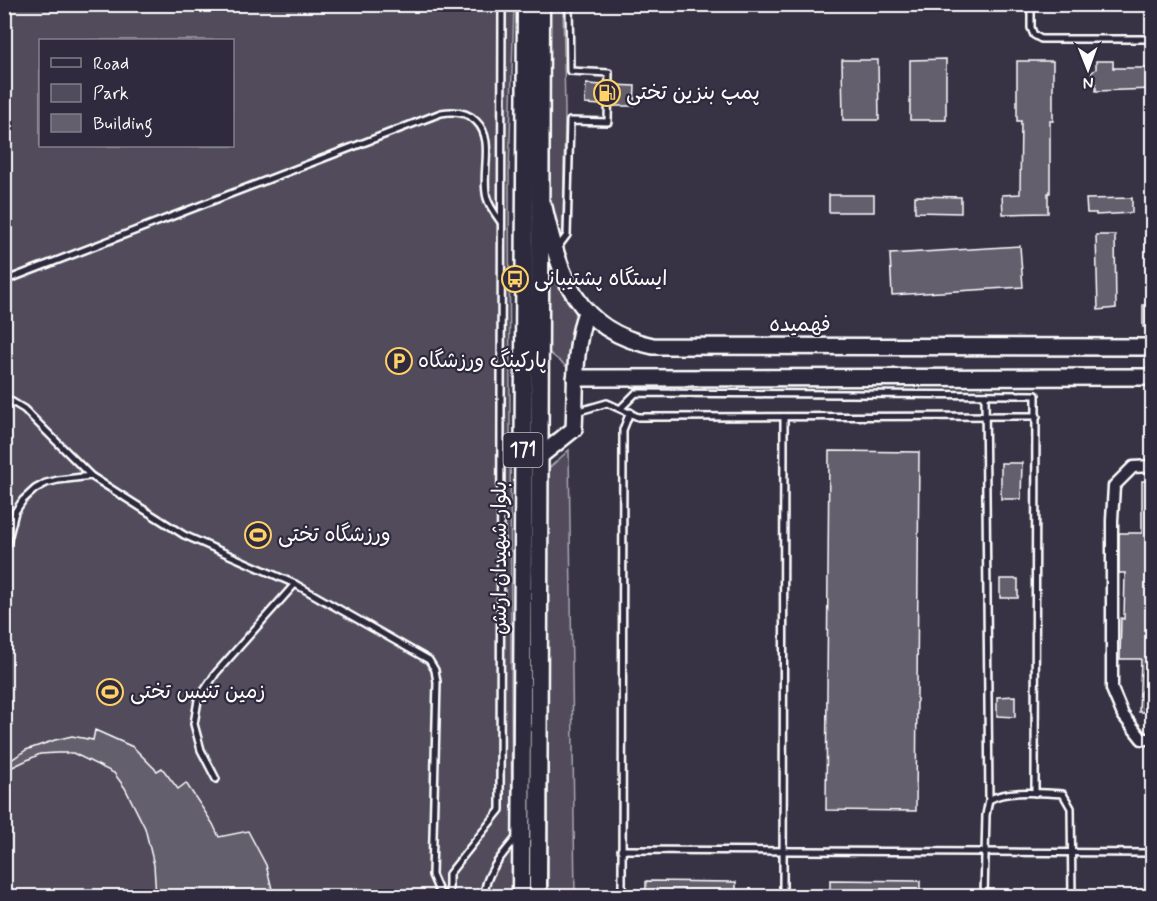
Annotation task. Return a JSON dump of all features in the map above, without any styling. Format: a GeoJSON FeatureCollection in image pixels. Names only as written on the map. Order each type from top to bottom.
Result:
{"type":"FeatureCollection","features":[{"type":"Feature","properties":{"kind":"main road","name":"بلوار شهیدان ارتش"},"geometry":{"type":"LineString","coordinates":[[521,897],[526,4]]}},
{"type":"Feature","properties":{"kind":"main road","name":"بلوار شهیدان ارتش"},"geometry":{"type":"LineString","coordinates":[[538,897],[541,4]]}},
{"type":"Feature","properties":{"kind":"main road","name":"فهمیده"},"geometry":{"type":"LineString","coordinates":[[540,193],[554,251],[566,282],[586,312],[602,326],[625,338],[653,346],[1152,347]]}},
{"type":"Feature","properties":{"kind":"main road"},"geometry":{"type":"LineString","coordinates":[[539,457],[574,429],[575,378],[581,324],[586,312]]}},
{"type":"Feature","properties":{"kind":"main road"},"geometry":{"type":"LineString","coordinates":[[575,378],[1152,377]]}},
{"type":"Feature","properties":{"kind":"street"},"geometry":{"type":"LineString","coordinates":[[1152,466],[1133,466],[1114,486],[1112,689],[1123,715],[1142,739],[1152,739]]}},
{"type":"Feature","properties":{"kind":"lane"},"geometry":{"type":"LineString","coordinates":[[449,897],[449,873],[500,810],[502,4]]}},
{"type":"Feature","properties":{"kind":"lane"},"geometry":{"type":"LineString","coordinates":[[554,251],[567,235],[570,121],[608,122],[609,73],[570,70],[569,4]]}},
{"type":"Feature","properties":{"kind":"lane"},"geometry":{"type":"LineString","coordinates":[[1031,4],[1031,28],[1034,35],[1041,39],[1152,39]]}},
{"type":"Feature","properties":{"kind":"lane"},"geometry":{"type":"LineString","coordinates":[[4,281],[441,113],[452,111],[473,118],[485,136],[487,198],[501,223]]}},
{"type":"Feature","properties":{"kind":"lane"},"geometry":{"type":"LineString","coordinates":[[621,408],[636,393],[1036,395],[1035,793]]}},
{"type":"Feature","properties":{"kind":"lane"},"geometry":{"type":"LineString","coordinates":[[984,897],[986,815],[989,801],[985,395]]}},
{"type":"Feature","properties":{"kind":"lane"},"geometry":{"type":"LineString","coordinates":[[4,397],[24,408],[91,476],[184,535],[295,584],[429,660],[435,670],[437,682],[432,875],[441,897]]}},
{"type":"Feature","properties":{"kind":"lane"},"geometry":{"type":"LineString","coordinates":[[575,412],[607,403],[638,417],[1037,416]]}},
{"type":"Feature","properties":{"kind":"lane"},"geometry":{"type":"LineString","coordinates":[[622,897],[623,430],[630,412]]}},
{"type":"Feature","properties":{"kind":"lane"},"geometry":{"type":"LineString","coordinates":[[783,897],[784,417]]}},
{"type":"Feature","properties":{"kind":"lane"},"geometry":{"type":"LineString","coordinates":[[4,555],[15,512],[23,500],[35,489],[57,480],[91,476]]}},
{"type":"Feature","properties":{"kind":"lane"},"geometry":{"type":"LineString","coordinates":[[216,779],[201,750],[194,724],[198,700],[216,673],[295,584]]}},
{"type":"Feature","properties":{"kind":"lane"},"geometry":{"type":"LineString","coordinates":[[989,801],[996,795],[1063,794],[1071,808],[1072,897]]}},
{"type":"Feature","properties":{"kind":"lane"},"geometry":{"type":"LineString","coordinates":[[483,897],[496,862],[521,831]]}},
{"type":"Feature","properties":{"kind":"lane"},"geometry":{"type":"LineString","coordinates":[[621,850],[1152,853]]}},
{"type":"Feature","properties":{"kind":"green space","name":"ورزشگاه تختی"},"geometry":{"type":"Polygon","coordinates":[[[5,5],[514,5],[509,173],[512,896],[5,896],[5,5]]]}},
{"type":"Feature","properties":{"kind":"green space"},"geometry":{"type":"Polygon","coordinates":[[[548,5],[563,5],[565,111],[563,231],[557,243],[548,191],[548,5]]]}},
{"type":"Feature","properties":{"kind":"green space"},"geometry":{"type":"Polygon","coordinates":[[[550,276],[579,313],[571,370],[547,351],[545,285],[550,276]]]}},
{"type":"Feature","properties":{"kind":"green space"},"geometry":{"type":"Polygon","coordinates":[[[569,450],[575,896],[548,896],[548,469],[569,450]]]}},
{"type":"Feature","properties":{"kind":"building"},"geometry":{"type":"Polygon","coordinates":[[[946,59],[946,120],[910,120],[910,60],[946,59]]]}},
{"type":"Feature","properties":{"kind":"building"},"geometry":{"type":"Polygon","coordinates":[[[842,60],[878,60],[879,120],[843,120],[842,60]]]}},
{"type":"Feature","properties":{"kind":"building"},"geometry":{"type":"Polygon","coordinates":[[[1017,61],[1053,61],[1053,121],[1050,121],[1048,213],[1003,214],[1002,195],[1020,194],[1021,121],[1017,121],[1017,61]]]}},
{"type":"Feature","properties":{"kind":"building"},"geometry":{"type":"Polygon","coordinates":[[[1096,61],[1113,61],[1113,68],[1152,68],[1152,89],[1096,91],[1096,84],[1091,82],[1091,73],[1096,69],[1096,61]]]}},
{"type":"Feature","properties":{"kind":"building"},"geometry":{"type":"Polygon","coordinates":[[[586,84],[604,85],[603,105],[585,104],[586,84]]]}},
{"type":"Feature","properties":{"kind":"building"},"geometry":{"type":"Polygon","coordinates":[[[614,85],[635,86],[634,106],[613,106],[614,85]]]}},
{"type":"Feature","properties":{"kind":"building"},"geometry":{"type":"Polygon","coordinates":[[[829,195],[874,195],[874,212],[829,212],[829,195]]]}},
{"type":"Feature","properties":{"kind":"building"},"geometry":{"type":"Polygon","coordinates":[[[915,196],[961,197],[961,213],[915,212],[915,196]]]}},
{"type":"Feature","properties":{"kind":"building"},"geometry":{"type":"Polygon","coordinates":[[[1132,198],[1132,213],[1096,215],[1096,213],[1087,213],[1086,199],[1132,198]]]}},
{"type":"Feature","properties":{"kind":"building"},"geometry":{"type":"Polygon","coordinates":[[[1096,235],[1115,235],[1116,308],[1098,310],[1096,235]]]}},
{"type":"Feature","properties":{"kind":"building"},"geometry":{"type":"Polygon","coordinates":[[[1020,246],[1023,287],[892,295],[890,254],[1020,246]]]}},
{"type":"Feature","properties":{"kind":"building"},"geometry":{"type":"Polygon","coordinates":[[[1152,304],[1152,327],[1143,327],[1143,305],[1152,304]]]}},
{"type":"Feature","properties":{"kind":"building"},"geometry":{"type":"Polygon","coordinates":[[[829,451],[919,452],[916,811],[826,810],[829,451]]]}},
{"type":"Feature","properties":{"kind":"building"},"geometry":{"type":"Polygon","coordinates":[[[1001,463],[1022,463],[1021,499],[1001,499],[1001,463]]]}},
{"type":"Feature","properties":{"kind":"building"},"geometry":{"type":"Polygon","coordinates":[[[1142,481],[1152,481],[1152,712],[1139,712],[1141,659],[1120,659],[1125,573],[1119,573],[1119,533],[1142,533],[1142,481]]]}},
{"type":"Feature","properties":{"kind":"building"},"geometry":{"type":"Polygon","coordinates":[[[1000,579],[1018,579],[1018,598],[1000,598],[1000,579]]]}},
{"type":"Feature","properties":{"kind":"building"},"geometry":{"type":"Polygon","coordinates":[[[1015,696],[1015,717],[997,716],[997,697],[1015,696]]]}},
{"type":"Feature","properties":{"kind":"building"},"geometry":{"type":"Polygon","coordinates":[[[95,730],[133,747],[157,771],[162,768],[178,789],[186,783],[219,837],[248,831],[266,865],[274,897],[156,897],[154,865],[145,828],[125,788],[114,773],[73,753],[40,754],[4,771],[4,765],[26,750],[72,736],[93,740],[95,730]]]}},
{"type":"Feature","properties":{"kind":"building"},"geometry":{"type":"Polygon","coordinates":[[[830,880],[920,881],[920,897],[830,897],[830,880]]]}},
{"type":"Feature","properties":{"kind":"building"},"geometry":{"type":"Polygon","coordinates":[[[646,881],[736,882],[736,897],[646,897],[646,881]]]}},
{"type":"Feature","properties":{"kind":"place","name":"پمپ بنزین تختی"},"geometry":{"type":"Point","coordinates":[607,93]}},
{"type":"Feature","properties":{"kind":"place","name":"ایستگاه پشتیبانی"},"geometry":{"type":"Point","coordinates":[515,279]}},
{"type":"Feature","properties":{"kind":"place","name":"پارکینگ ورزشگاه"},"geometry":{"type":"Point","coordinates":[399,361]}},
{"type":"Feature","properties":{"kind":"place","name":"ورزشگاه تختی"},"geometry":{"type":"Point","coordinates":[258,535]}},
{"type":"Feature","properties":{"kind":"place","name":"زمین تنیس تختی"},"geometry":{"type":"Point","coordinates":[110,692]}}]}
